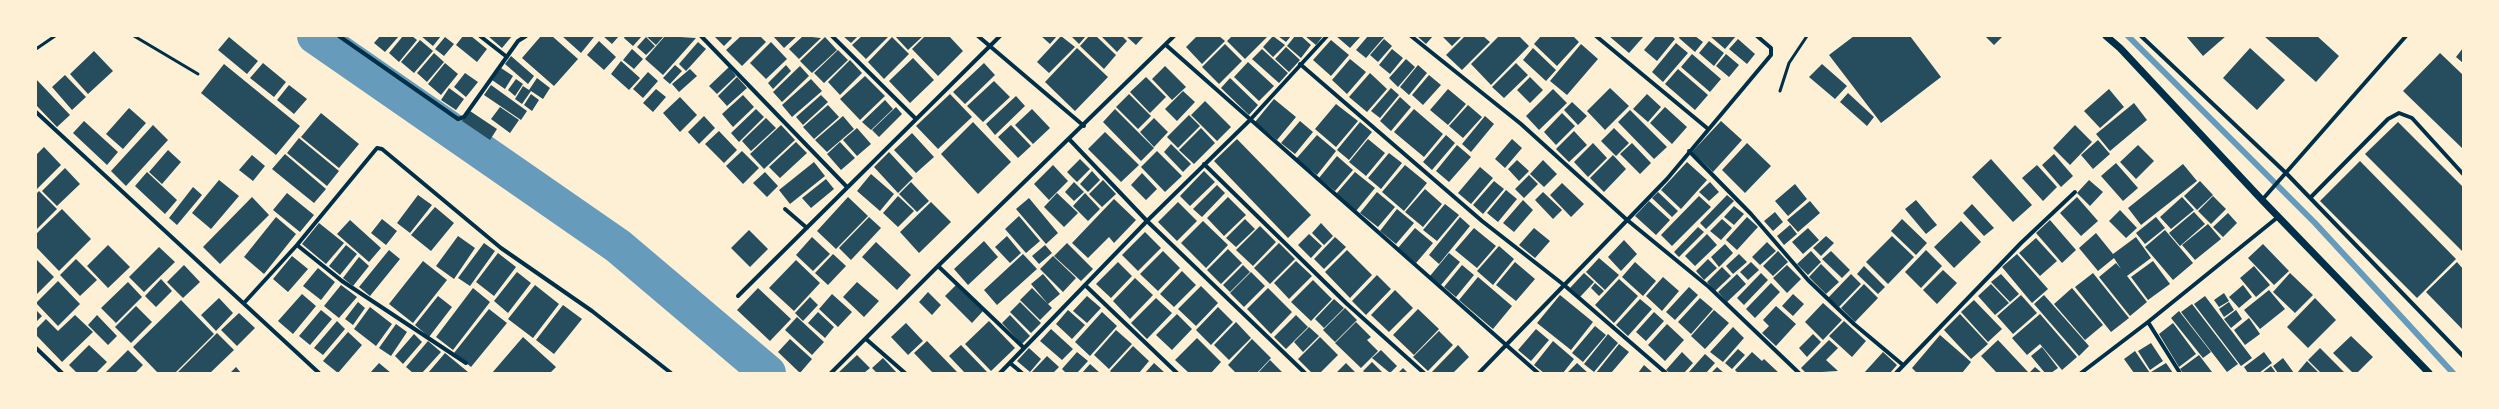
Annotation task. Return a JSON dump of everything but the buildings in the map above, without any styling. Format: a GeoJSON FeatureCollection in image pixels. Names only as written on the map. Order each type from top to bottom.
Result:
{"type":"FeatureCollection","features":[{"type":"Feature","properties":{"kind":"street"},"geometry":{"type":"LineString","coordinates":[[338,36],[458,119],[464,117],[518,41],[526,36]]}},
{"type":"Feature","properties":{"kind":"street"},"geometry":{"type":"LineString","coordinates":[[480,36],[507,57]]}},
{"type":"Feature","properties":{"kind":"street"},"geometry":{"type":"LineString","coordinates":[[701,36],[847,187]]}},
{"type":"Feature","properties":{"kind":"street"},"geometry":{"type":"LineString","coordinates":[[832,36],[916,119]]}},
{"type":"Feature","properties":{"kind":"street"},"geometry":{"type":"LineString","coordinates":[[978,36],[1084,126]]}},
{"type":"Feature","properties":{"kind":"street"},"geometry":{"type":"LineString","coordinates":[[738,296],[1000,36]]}},
{"type":"Feature","properties":{"kind":"street"},"geometry":{"type":"LineString","coordinates":[[831,373],[938,266],[1084,126],[1174,36]]}},
{"type":"Feature","properties":{"kind":"street"},"geometry":{"type":"LineString","coordinates":[[1000,373],[1023,347],[1086,286],[1147,221],[1250,120],[1327,36]]}},
{"type":"Feature","properties":{"kind":"street"},"geometry":{"type":"LineString","coordinates":[[1411,36],[1521,124],[1626,219],[1709,287],[1799,373]]}},
{"type":"Feature","properties":{"kind":"street"},"geometry":{"type":"LineString","coordinates":[[1596,36],[1707,128]]}},
{"type":"Feature","properties":{"kind":"street"},"geometry":{"type":"LineString","coordinates":[[1480,373],[1626,219],[1667,179],[1707,128],[1771,54],[1771,48],[1756,36]]}},
{"type":"Feature","properties":{"kind":"street"},"geometry":{"type":"LineString","coordinates":[[2106,36],[2120,48],[2262,200],[2429,373]]}},
{"type":"Feature","properties":{"kind":"street"},"geometry":{"type":"LineString","coordinates":[[2141,36],[2286,172],[2463,356]]}},
{"type":"Feature","properties":{"kind":"street"},"geometry":{"type":"LineString","coordinates":[[2262,200],[2406,36]]}},
{"type":"Feature","properties":{"kind":"street"},"geometry":{"type":"LineString","coordinates":[[1166,45],[1538,373]]}},
{"type":"Feature","properties":{"kind":"street"},"geometry":{"type":"LineString","coordinates":[[1300,64],[1482,221],[1564,285],[1666,373]]}},
{"type":"Feature","properties":{"kind":"street"},"geometry":{"type":"LineString","coordinates":[[36,112],[244,302],[319,373]]}},
{"type":"Feature","properties":{"kind":"street"},"geometry":{"type":"LineString","coordinates":[[2311,197],[2388,119],[2399,113],[2412,118],[2463,174]]}},
{"type":"Feature","properties":{"kind":"street"},"geometry":{"type":"LineString","coordinates":[[1069,139],[1147,221],[1305,373]]}},
{"type":"Feature","properties":{"kind":"street"},"geometry":{"type":"LineString","coordinates":[[244,302],[296,245],[377,148],[382,149],[501,248],[592,311],[671,373]]}},
{"type":"Feature","properties":{"kind":"street"},"geometry":{"type":"LineString","coordinates":[[1689,151],[1751,214],[1808,280],[1854,324],[1903,365]]}},
{"type":"Feature","properties":{"kind":"street"},"geometry":{"type":"LineString","coordinates":[[1204,164],[1346,303],[1424,373]]}},
{"type":"Feature","properties":{"kind":"street"},"geometry":{"type":"LineString","coordinates":[[1896,373],[2075,192]]}},
{"type":"Feature","properties":{"kind":"street"},"geometry":{"type":"LineString","coordinates":[[785,208],[807,228]]}},
{"type":"Feature","properties":{"kind":"street"},"geometry":{"type":"LineString","coordinates":[[2081,373],[2148,322],[2278,216]]}},
{"type":"Feature","properties":{"kind":"street"},"geometry":{"type":"LineString","coordinates":[[296,245],[342,281],[466,363]]}},
{"type":"Feature","properties":{"kind":"street"},"geometry":{"type":"LineString","coordinates":[[938,266],[1023,347]]}},
{"type":"Feature","properties":{"kind":"street"},"geometry":{"type":"LineString","coordinates":[[1086,286],[1177,373]]}},
{"type":"Feature","properties":{"kind":"street"},"geometry":{"type":"LineString","coordinates":[[2148,322],[2180,373]]}},
{"type":"Feature","properties":{"kind":"street"},"geometry":{"type":"LineString","coordinates":[[866,339],[905,373]]}},
{"type":"Feature","properties":{"kind":"street"},"geometry":{"type":"LineString","coordinates":[[36,348],[62,373]]}},
{"type":"Feature","properties":{"kind":"street"},"geometry":{"type":"LineString","coordinates":[[1010,363],[1022,373]]}},
{"type":"Feature","properties":{"kind":"lane"},"geometry":{"type":"LineString","coordinates":[[36,49],[55,36]]}},
{"type":"Feature","properties":{"kind":"lane"},"geometry":{"type":"LineString","coordinates":[[134,36],[198,74]]}},
{"type":"Feature","properties":{"kind":"lane"},"geometry":{"type":"LineString","coordinates":[[1780,91],[1789,63],[1807,36]]}},
{"type":"Feature","properties":{"kind":"waterway"},"geometry":{"type":"LineString","coordinates":[[315,36],[618,246],[768,373]]}},
{"type":"Feature","properties":{"kind":"waterway"},"geometry":{"type":"LineString","coordinates":[[2128,36],[2315,223],[2453,373]]}}]}
